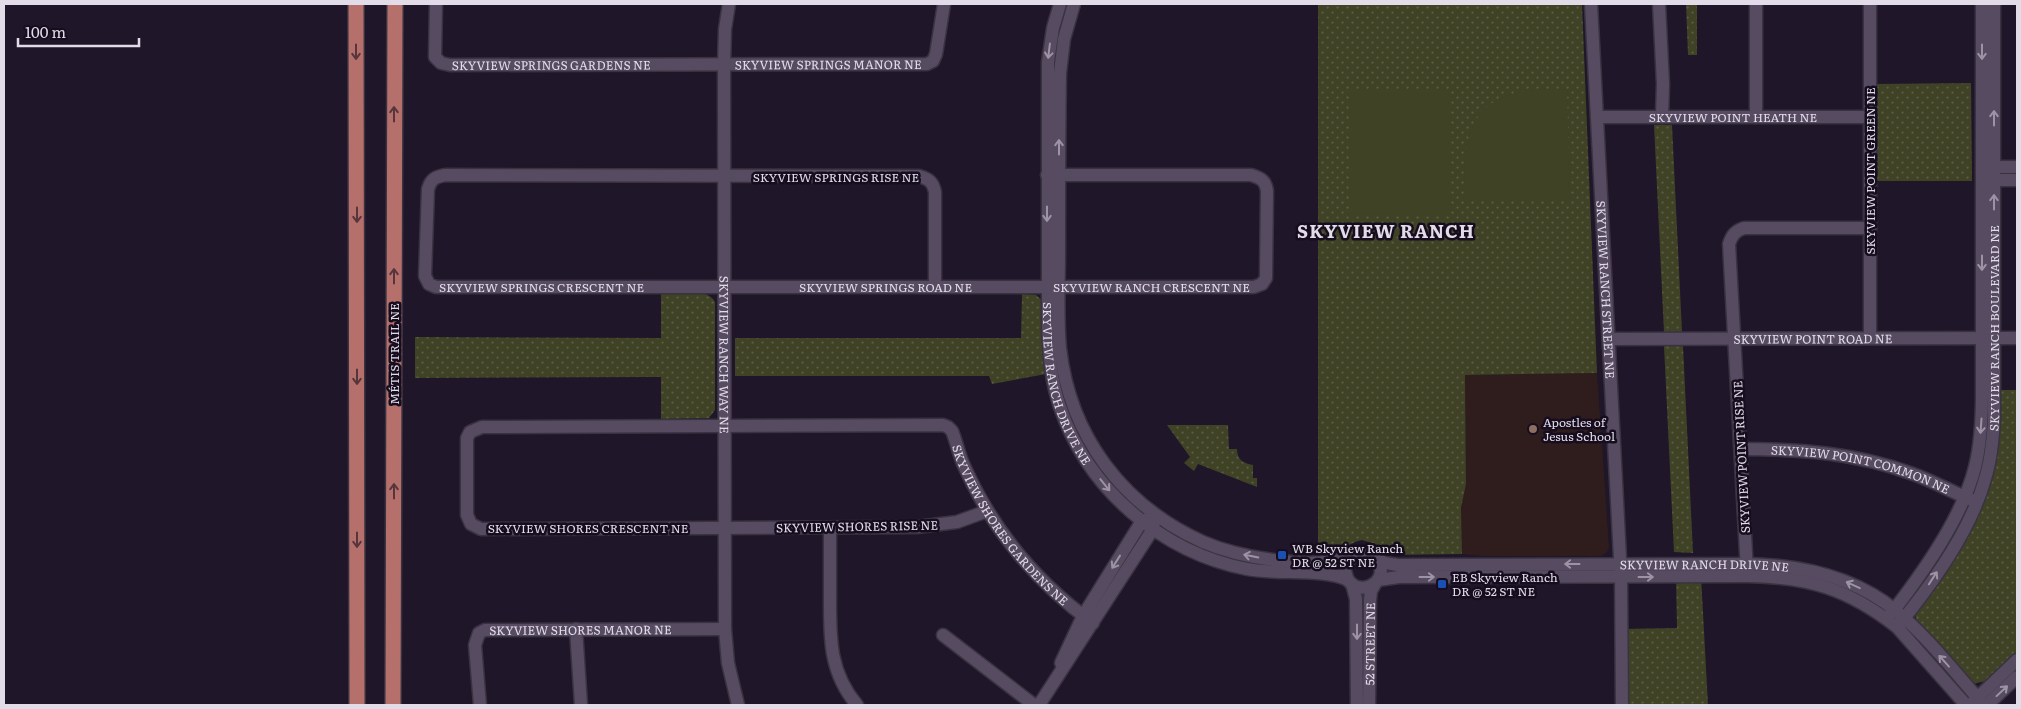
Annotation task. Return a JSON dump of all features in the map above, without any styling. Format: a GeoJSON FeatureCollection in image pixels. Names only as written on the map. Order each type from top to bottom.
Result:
{"type":"FeatureCollection","features":[{"type":"Feature","properties":{"kind":"main road"},"geometry":{"type":"LineString","coordinates":[[356,4],[357,705]]}},
{"type":"Feature","properties":{"kind":"main road","name":"MÉTIS TRAIL NE"},"geometry":{"type":"LineString","coordinates":[[393,705],[395,4]]}},
{"type":"Feature","properties":{"kind":"main road"},"geometry":{"type":"LineString","coordinates":[[394,575],[398,705]]}},
{"type":"Feature","properties":{"kind":"street","name":"SKYVIEW SPRINGS GARDENS NE"},"geometry":{"type":"LineString","coordinates":[[436,4],[435,57],[441,63],[450,65],[724,66]]}},
{"type":"Feature","properties":{"kind":"street","name":"SKYVIEW RANCH WAY NE"},"geometry":{"type":"LineString","coordinates":[[729,4],[724,66],[725,629],[728,663],[738,705]]}},
{"type":"Feature","properties":{"kind":"street","name":"SKYVIEW SPRINGS MANOR NE"},"geometry":{"type":"LineString","coordinates":[[724,66],[927,64],[933,61],[936,54],[944,4]]}},
{"type":"Feature","properties":{"kind":"street","name":"SKYVIEW RANCH DRIVE NE"},"geometry":{"type":"LineString","coordinates":[[1060,4],[1053,28],[1048,62],[1053,175],[1053,287],[1048,350],[1057,396],[1067,425],[1083,456],[1106,487],[1142,521],[1187,549],[1226,564],[1266,572],[1334,574],[1350,582]]}},
{"type":"Feature","properties":{"kind":"street","name":"SKYVIEW RANCH DRIVE NE"},"geometry":{"type":"LineString","coordinates":[[1053,175],[1061,55],[1074,4]]}},
{"type":"Feature","properties":{"kind":"street","name":"SKYVIEW RANCH STREET NE"},"geometry":{"type":"LineString","coordinates":[[1591,4],[1621,571],[1622,705]]}},
{"type":"Feature","properties":{"kind":"street"},"geometry":{"type":"LineString","coordinates":[[1659,4],[1663,84],[1662,118]]}},
{"type":"Feature","properties":{"kind":"street"},"geometry":{"type":"LineString","coordinates":[[1756,4],[1756,117]]}},
{"type":"Feature","properties":{"kind":"street","name":"SKYVIEW POINT GREEN NE"},"geometry":{"type":"LineString","coordinates":[[1870,4],[1870,338]]}},
{"type":"Feature","properties":{"kind":"street","name":"SKYVIEW RANCH BOULEVARD NE"},"geometry":{"type":"LineString","coordinates":[[1891,614],[1957,515],[1972,478],[1980,443],[1988,338],[1988,173],[1982,4]]}},
{"type":"Feature","properties":{"kind":"street","name":"SKYVIEW RANCH BOULEVARD NE"},"geometry":{"type":"LineString","coordinates":[[1988,173],[1994,4]]}},
{"type":"Feature","properties":{"kind":"street","name":"SKYVIEW POINT HEATH NE"},"geometry":{"type":"LineString","coordinates":[[1597,118],[1870,118]]}},
{"type":"Feature","properties":{"kind":"street"},"geometry":{"type":"LineString","coordinates":[[1988,173],[2017,167]]}},
{"type":"Feature","properties":{"kind":"street"},"geometry":{"type":"LineString","coordinates":[[1988,173],[2017,180]]}},
{"type":"Feature","properties":{"kind":"street","name":"SKYVIEW RANCH CRESCENT NE"},"geometry":{"type":"LineString","coordinates":[[1053,175],[1252,175],[1260,177],[1266,184],[1268,191],[1267,270],[1262,284],[1254,287],[1053,287]]}},
{"type":"Feature","properties":{"kind":"street","name":"SKYVIEW SPRINGS CRESCENT NE"},"geometry":{"type":"LineString","coordinates":[[724,176],[436,176],[430,181],[428,189],[425,276],[429,284],[436,287],[724,287]]}},
{"type":"Feature","properties":{"kind":"street","name":"SKYVIEW SPRINGS RISE NE"},"geometry":{"type":"LineString","coordinates":[[724,176],[919,176],[928,178],[933,184],[935,192],[935,287]]}},
{"type":"Feature","properties":{"kind":"street","name":"SKYVIEW POINT RISE NE"},"geometry":{"type":"LineString","coordinates":[[1747,570],[1729,244],[1731,236],[1736,230],[1744,228],[1870,228]]}},
{"type":"Feature","properties":{"kind":"street","name":"SKYVIEW SPRINGS ROAD NE"},"geometry":{"type":"LineString","coordinates":[[724,287],[1053,287]]}},
{"type":"Feature","properties":{"kind":"street","name":"SKYVIEW RANCH DRIVE NE"},"geometry":{"type":"LineString","coordinates":[[1053,287],[1065,377],[1077,417],[1109,470],[1135,499],[1155,515],[1188,535],[1213,546],[1250,557],[1269,560],[1329,562],[1351,557]]}},
{"type":"Feature","properties":{"kind":"street","name":"SKYVIEW RANCH BOULEVARD NE"},"geometry":{"type":"LineString","coordinates":[[1901,623],[1955,544],[1969,519],[1985,481],[1993,439],[1994,419],[1988,338]]}},
{"type":"Feature","properties":{"kind":"street","name":"SKYVIEW POINT ROAD NE"},"geometry":{"type":"LineString","coordinates":[[1609,339],[2017,338]]}},
{"type":"Feature","properties":{"kind":"street","name":"SKYVIEW SHORES GARDENS NE"},"geometry":{"type":"LineString","coordinates":[[725,427],[943,425],[952,431],[964,466],[987,511],[1005,539],[1033,572],[1088,619]]}},
{"type":"Feature","properties":{"kind":"street","name":"SKYVIEW SHORES CRESCENT NE"},"geometry":{"type":"LineString","coordinates":[[725,427],[475,428],[470,432],[468,438],[467,515],[471,524],[481,529],[725,528]]}},
{"type":"Feature","properties":{"kind":"street","name":"SKYVIEW POINT COMMON NE"},"geometry":{"type":"LineString","coordinates":[[1741,448],[1810,450],[1842,454],[1914,474],[1977,501]]}},
{"type":"Feature","properties":{"kind":"street","name":"SKYVIEW SHORES RISE NE"},"geometry":{"type":"LineString","coordinates":[[725,528],[938,526],[957,522],[987,511]]}},
{"type":"Feature","properties":{"kind":"street"},"geometry":{"type":"LineString","coordinates":[[1039,705],[1056,677],[1069,661],[1088,619],[1142,521],[1155,515]]}},
{"type":"Feature","properties":{"kind":"street"},"geometry":{"type":"LineString","coordinates":[[1088,619],[1153,529],[1155,515]]}},
{"type":"Feature","properties":{"kind":"street"},"geometry":{"type":"LineString","coordinates":[[830,528],[830,634],[832,653],[839,676],[857,705]]}},
{"type":"Feature","properties":{"kind":"street"},"geometry":{"type":"LineString","coordinates":[[1366,553],[1376,558],[1381,568],[1376,582],[1366,588],[1357,587],[1350,582],[1346,566],[1351,557],[1355,554],[1366,553]]}},
{"type":"Feature","properties":{"kind":"street","name":"SKYVIEW RANCH DRIVE NE"},"geometry":{"type":"LineString","coordinates":[[1376,558],[1398,565],[1621,571]]}},
{"type":"Feature","properties":{"kind":"street","name":"SKYVIEW RANCH DRIVE NE"},"geometry":{"type":"LineString","coordinates":[[1376,582],[1399,576],[1747,570],[1817,584],[1891,614],[1977,704]]}},
{"type":"Feature","properties":{"kind":"street","name":"52 STREET NE"},"geometry":{"type":"LineString","coordinates":[[1350,582],[1356,599],[1357,705]]}},
{"type":"Feature","properties":{"kind":"street","name":"52 STREET NE"},"geometry":{"type":"LineString","coordinates":[[1369,705],[1370,600],[1371,591],[1376,582]]}},
{"type":"Feature","properties":{"kind":"street","name":"SKYVIEW SHORES MANOR NE"},"geometry":{"type":"LineString","coordinates":[[480,705],[475,644],[479,633],[493,629],[725,629]]}},
{"type":"Feature","properties":{"kind":"street"},"geometry":{"type":"LineString","coordinates":[[576,629],[581,705]]}},
{"type":"Feature","properties":{"kind":"street"},"geometry":{"type":"LineString","coordinates":[[943,635],[1034,705]]}},
{"type":"Feature","properties":{"kind":"street"},"geometry":{"type":"LineString","coordinates":[[1977,704],[2017,660]]}},
{"type":"Feature","properties":{"kind":"street"},"geometry":{"type":"LineString","coordinates":[[1977,704],[2017,677]]}},
{"type":"Feature","properties":{"kind":"shaded area","name":"Apostles of Jesus School"},"geometry":{"type":"Polygon","coordinates":[[[1597,373],[1609,547],[1607,552],[1602,556],[1480,556],[1462,554],[1461,508],[1466,484],[1465,375],[1597,373]]]}},
{"type":"Feature","properties":{"kind":"green space"},"geometry":{"type":"Polygon","coordinates":[[[1318,4],[1582,4],[1597,373],[1465,375],[1466,484],[1461,508],[1462,554],[1389,555],[1377,545],[1362,540],[1336,552],[1318,552],[1318,4]]]}},
{"type":"Feature","properties":{"kind":"green space"},"geometry":{"type":"Polygon","coordinates":[[[1686,4],[1697,4],[1697,55],[1688,55],[1686,4]]]}},
{"type":"Feature","properties":{"kind":"green space"},"geometry":{"type":"Polygon","coordinates":[[[1971,83],[1972,181],[1877,181],[1876,84],[1971,83]]]}},
{"type":"Feature","properties":{"kind":"green space"},"geometry":{"type":"Polygon","coordinates":[[[1567,89],[1570,201],[1464,201],[1467,147],[1471,131],[1478,117],[1489,106],[1504,97],[1530,90],[1567,89]]]}},
{"type":"Feature","properties":{"kind":"green space"},"geometry":{"type":"Polygon","coordinates":[[[1350,91],[1449,91],[1449,216],[1350,216],[1350,91]]]}},
{"type":"Feature","properties":{"kind":"green space"},"geometry":{"type":"Polygon","coordinates":[[[1654,125],[1672,125],[1682,332],[1664,332],[1654,125]]]}},
{"type":"Feature","properties":{"kind":"green space"},"geometry":{"type":"Polygon","coordinates":[[[661,293],[705,294],[715,302],[715,410],[709,418],[661,419],[661,377],[415,378],[415,337],[661,338],[661,293]]]}},
{"type":"Feature","properties":{"kind":"green space"},"geometry":{"type":"Polygon","coordinates":[[[1022,294],[1036,295],[1043,301],[1042,337],[1046,374],[992,384],[989,376],[735,376],[735,338],[1021,338],[1022,294]]]}},
{"type":"Feature","properties":{"kind":"green space"},"geometry":{"type":"Polygon","coordinates":[[[1664,346],[1683,346],[1693,553],[1674,552],[1664,346]]]}},
{"type":"Feature","properties":{"kind":"green space"},"geometry":{"type":"Polygon","coordinates":[[[1999,390],[2017,390],[2017,653],[1985,681],[1973,684],[1917,622],[1915,615],[1916,610],[1968,532],[1999,390]]]}},
{"type":"Feature","properties":{"kind":"green space"},"geometry":{"type":"Polygon","coordinates":[[[1167,425],[1228,425],[1229,449],[1237,449],[1241,460],[1253,465],[1253,478],[1257,478],[1257,487],[1198,464],[1194,471],[1184,463],[1190,457],[1167,425]]]}},
{"type":"Feature","properties":{"kind":"green space"},"geometry":{"type":"Polygon","coordinates":[[[1701,576],[1708,705],[1622,705],[1622,629],[1677,628],[1676,577],[1701,576]]]}},
{"type":"Feature","properties":{"kind":"place","name":"Apostles of Jesus School"},"geometry":{"type":"Point","coordinates":[1533,429]}},
{"type":"Feature","properties":{"kind":"place","name":"WB Skyview Ranch DR @ 52 ST NE"},"geometry":{"type":"Point","coordinates":[1282,555]}},
{"type":"Feature","properties":{"kind":"place","name":"EB Skyview Ranch DR @ 52 ST NE"},"geometry":{"type":"Point","coordinates":[1442,584]}},
{"type":"Feature","properties":{"kind":"district","name":"SKYVIEW RANCH"},"geometry":{"type":"Point","coordinates":[1386,230]}}]}
